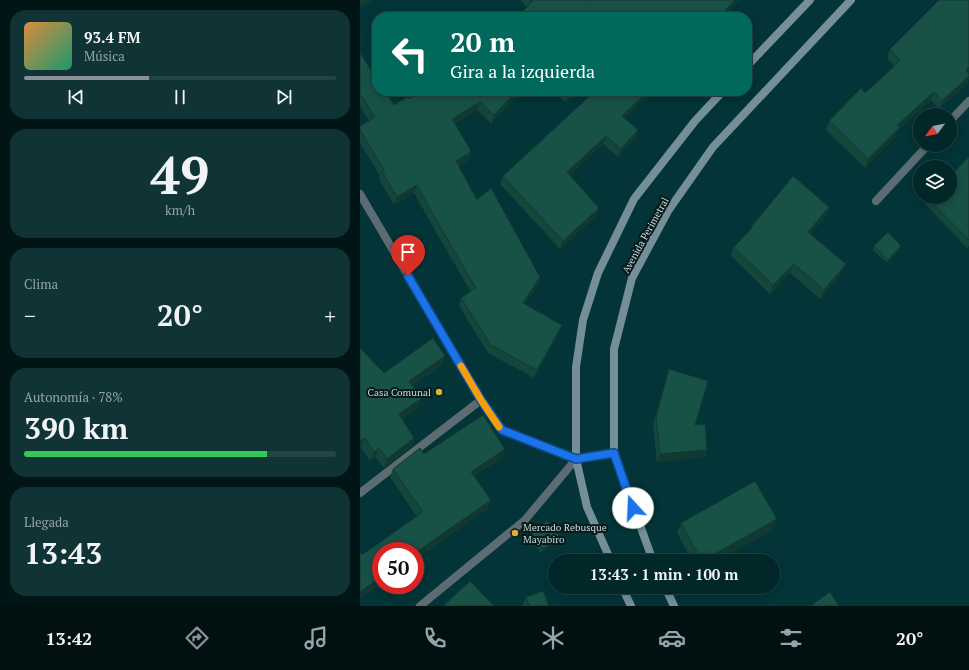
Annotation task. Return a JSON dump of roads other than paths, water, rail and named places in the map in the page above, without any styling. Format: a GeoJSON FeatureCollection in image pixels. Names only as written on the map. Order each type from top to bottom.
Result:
{"type":"FeatureCollection","features":[{"type":"Feature","properties":{"kind":"main road"},"geometry":{"type":"LineString","coordinates":[[752,61],[810,0]]}},
{"type":"Feature","properties":{"kind":"main road","name":"Avenida Perimetral"},"geometry":{"type":"LineString","coordinates":[[650,554],[614,453],[614,349],[632,278],[668,211],[712,148],[851,0]]}},
{"type":"Feature","properties":{"kind":"main road"},"geometry":{"type":"LineString","coordinates":[[608,554],[587,507],[576,459],[576,367],[583,320],[598,273],[634,199],[695,121],[718,96]]}},
{"type":"Feature","properties":{"kind":"main road"},"geometry":{"type":"LineString","coordinates":[[625,594],[631,606]]}},
{"type":"Feature","properties":{"kind":"main road"},"geometry":{"type":"LineString","coordinates":[[668,594],[674,606]]}},
{"type":"Feature","properties":{"kind":"street"},"geometry":{"type":"LineString","coordinates":[[957,114],[969,101]]}},
{"type":"Feature","properties":{"kind":"street"},"geometry":{"type":"LineString","coordinates":[[876,201],[922,152]]}},
{"type":"Feature","properties":{"kind":"street"},"geometry":{"type":"LineString","coordinates":[[360,194],[481,400],[502,430],[576,459],[614,453]]}},
{"type":"Feature","properties":{"kind":"street"},"geometry":{"type":"LineString","coordinates":[[360,493],[481,400]]}},
{"type":"Feature","properties":{"kind":"street"},"geometry":{"type":"LineString","coordinates":[[420,606],[525,520],[576,459]]}},
{"type":"Feature","properties":{"kind":"place","name":"Casa Comunal"},"geometry":{"type":"Point","coordinates":[439,392]}},
{"type":"Feature","properties":{"kind":"place","name":"Mercado Rebusque Mayabiro"},"geometry":{"type":"Point","coordinates":[515,533]}}]}
